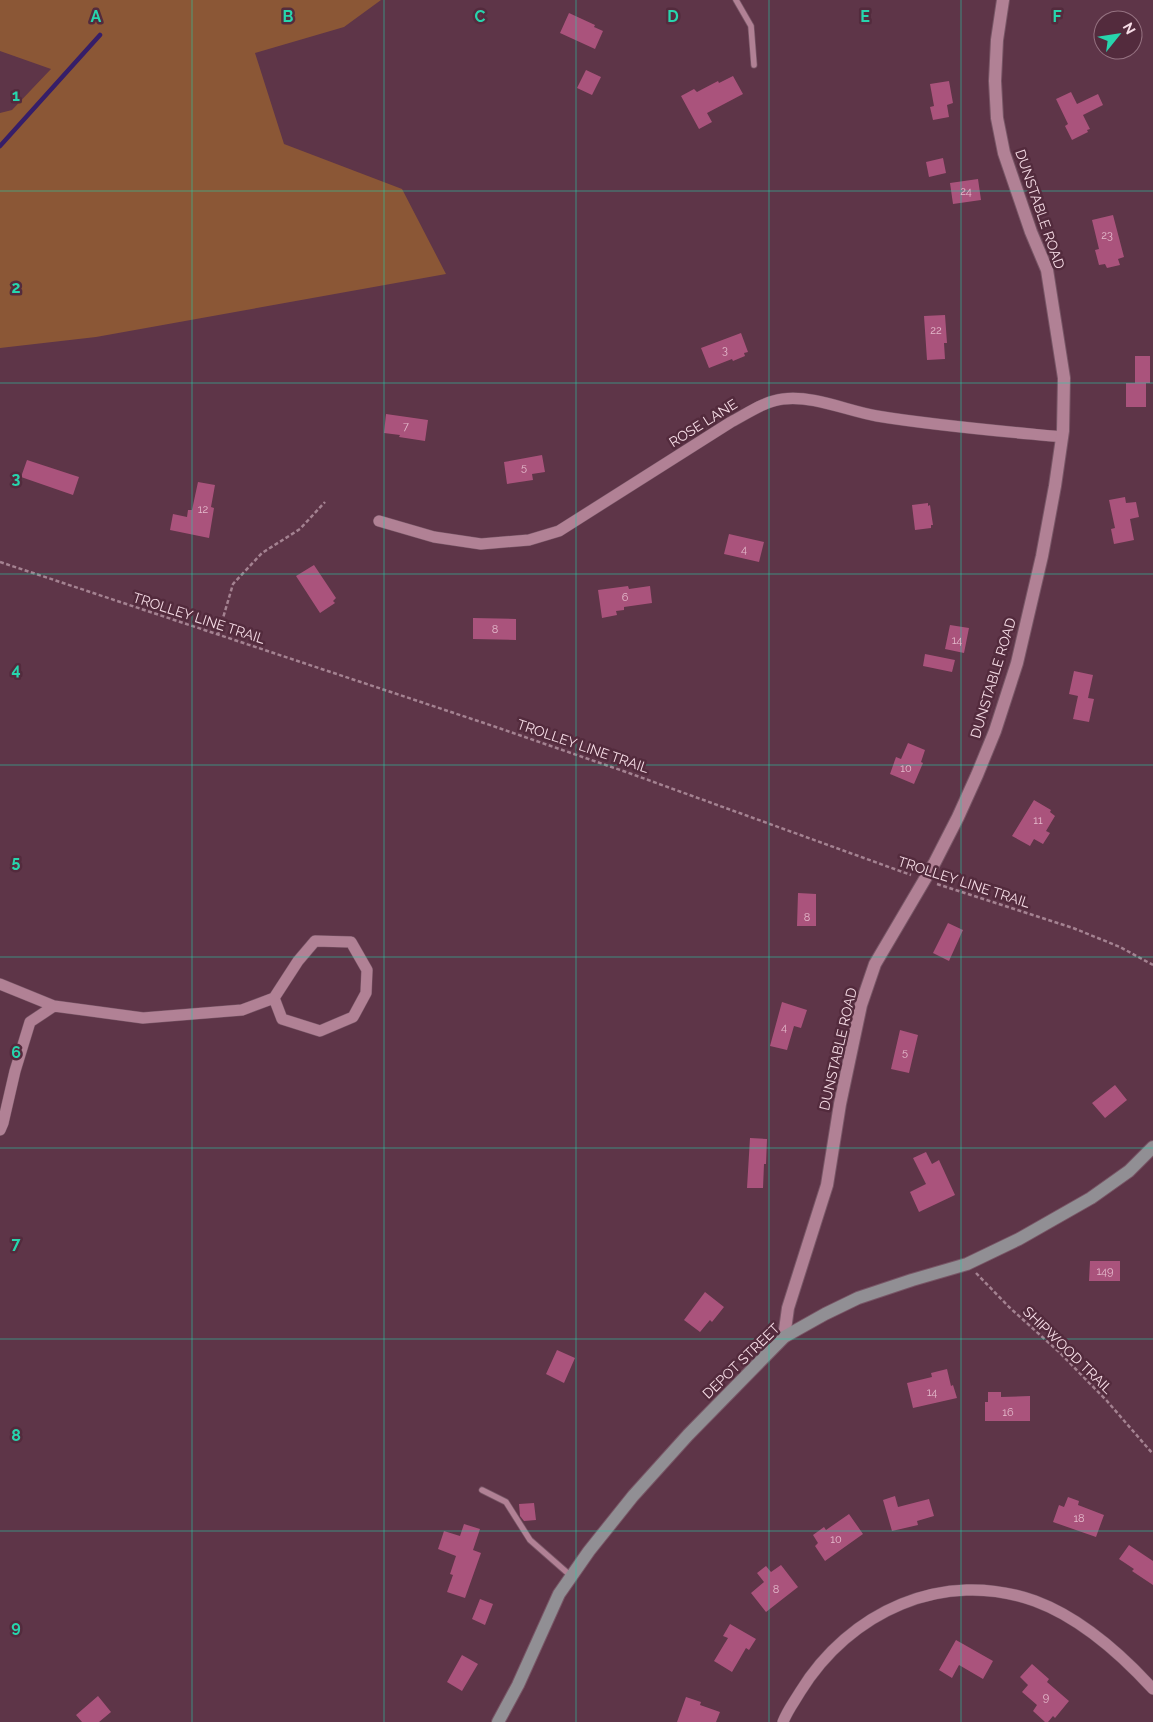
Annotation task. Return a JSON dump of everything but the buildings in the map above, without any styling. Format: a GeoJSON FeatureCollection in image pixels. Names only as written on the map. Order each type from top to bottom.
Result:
{"type":"FeatureCollection","features":[{"type":"Feature","properties":{"kind":"main road","name":"DEPOT STREET"},"geometry":{"type":"LineString","coordinates":[[498,1722],[518,1685],[559,1594],[588,1551],[633,1496],[784,1337],[858,1298],[966,1264],[1019,1239],[1091,1198],[1129,1171],[1153,1147]]}},
{"type":"Feature","properties":{"kind":"street","name":"DUNSTABLE ROAD"},"geometry":{"type":"LineString","coordinates":[[784,1337],[788,1308],[827,1185],[840,1104],[861,1005],[875,964],[958,817],[978,775],[994,731],[1017,662],[1042,556],[1062,437],[1064,378],[1047,270],[1031,232],[1004,154],[997,118],[995,81],[997,40],[1003,0]]}},
{"type":"Feature","properties":{"kind":"street","name":"ROSE LANE"},"geometry":{"type":"LineString","coordinates":[[379,521],[434,537],[481,544],[529,540],[559,530],[731,422],[760,406],[783,399],[805,399],[874,416],[968,429],[1062,437]]}},
{"type":"Feature","properties":{"kind":"street"},"geometry":{"type":"LineString","coordinates":[[0,984],[54,1006],[144,1018],[242,1010],[274,998],[298,961],[315,941],[351,942],[367,970],[366,993],[352,1017],[320,1031],[282,1019],[274,998]]}},
{"type":"Feature","properties":{"kind":"street"},"geometry":{"type":"LineString","coordinates":[[0,1130],[30,1022],[54,1006]]}},
{"type":"Feature","properties":{"kind":"street"},"geometry":{"type":"LineString","coordinates":[[783,1722],[805,1684],[826,1656],[852,1632],[893,1606],[939,1593],[962,1590],[1009,1594],[1056,1610],[1098,1637],[1153,1689]]}},
{"type":"Feature","properties":{"kind":"lane"},"geometry":{"type":"LineString","coordinates":[[736,0],[751,26],[754,65]]}},
{"type":"Feature","properties":{"kind":"lane"},"geometry":{"type":"LineString","coordinates":[[482,1490],[506,1502],[530,1540],[571,1576]]}},
{"type":"Feature","properties":{"kind":"path"},"geometry":{"type":"LineString","coordinates":[[218,635],[233,584],[262,553],[300,528],[325,502]]}},
{"type":"Feature","properties":{"kind":"path","name":"TROLLEY LINE TRAIL"},"geometry":{"type":"LineString","coordinates":[[0,562],[626,772],[924,880],[1072,928],[1120,946],[1153,965]]}},
{"type":"Feature","properties":{"kind":"path","name":"SHIPWOOD TRAIL"},"geometry":{"type":"LineString","coordinates":[[966,1264],[1059,1352],[1107,1401],[1153,1454]]}},
{"type":"Feature","properties":{"kind":"shaded area"},"geometry":{"type":"Polygon","coordinates":[[[0,0],[381,0],[344,27],[255,53],[284,144],[402,189],[446,274],[96,337],[0,348],[0,113],[12,110],[51,69],[0,51],[0,0]]]}},
{"type":"Feature","properties":{"kind":"waterway"},"geometry":{"type":"LineString","coordinates":[[0,146],[100,35]]}}]}
